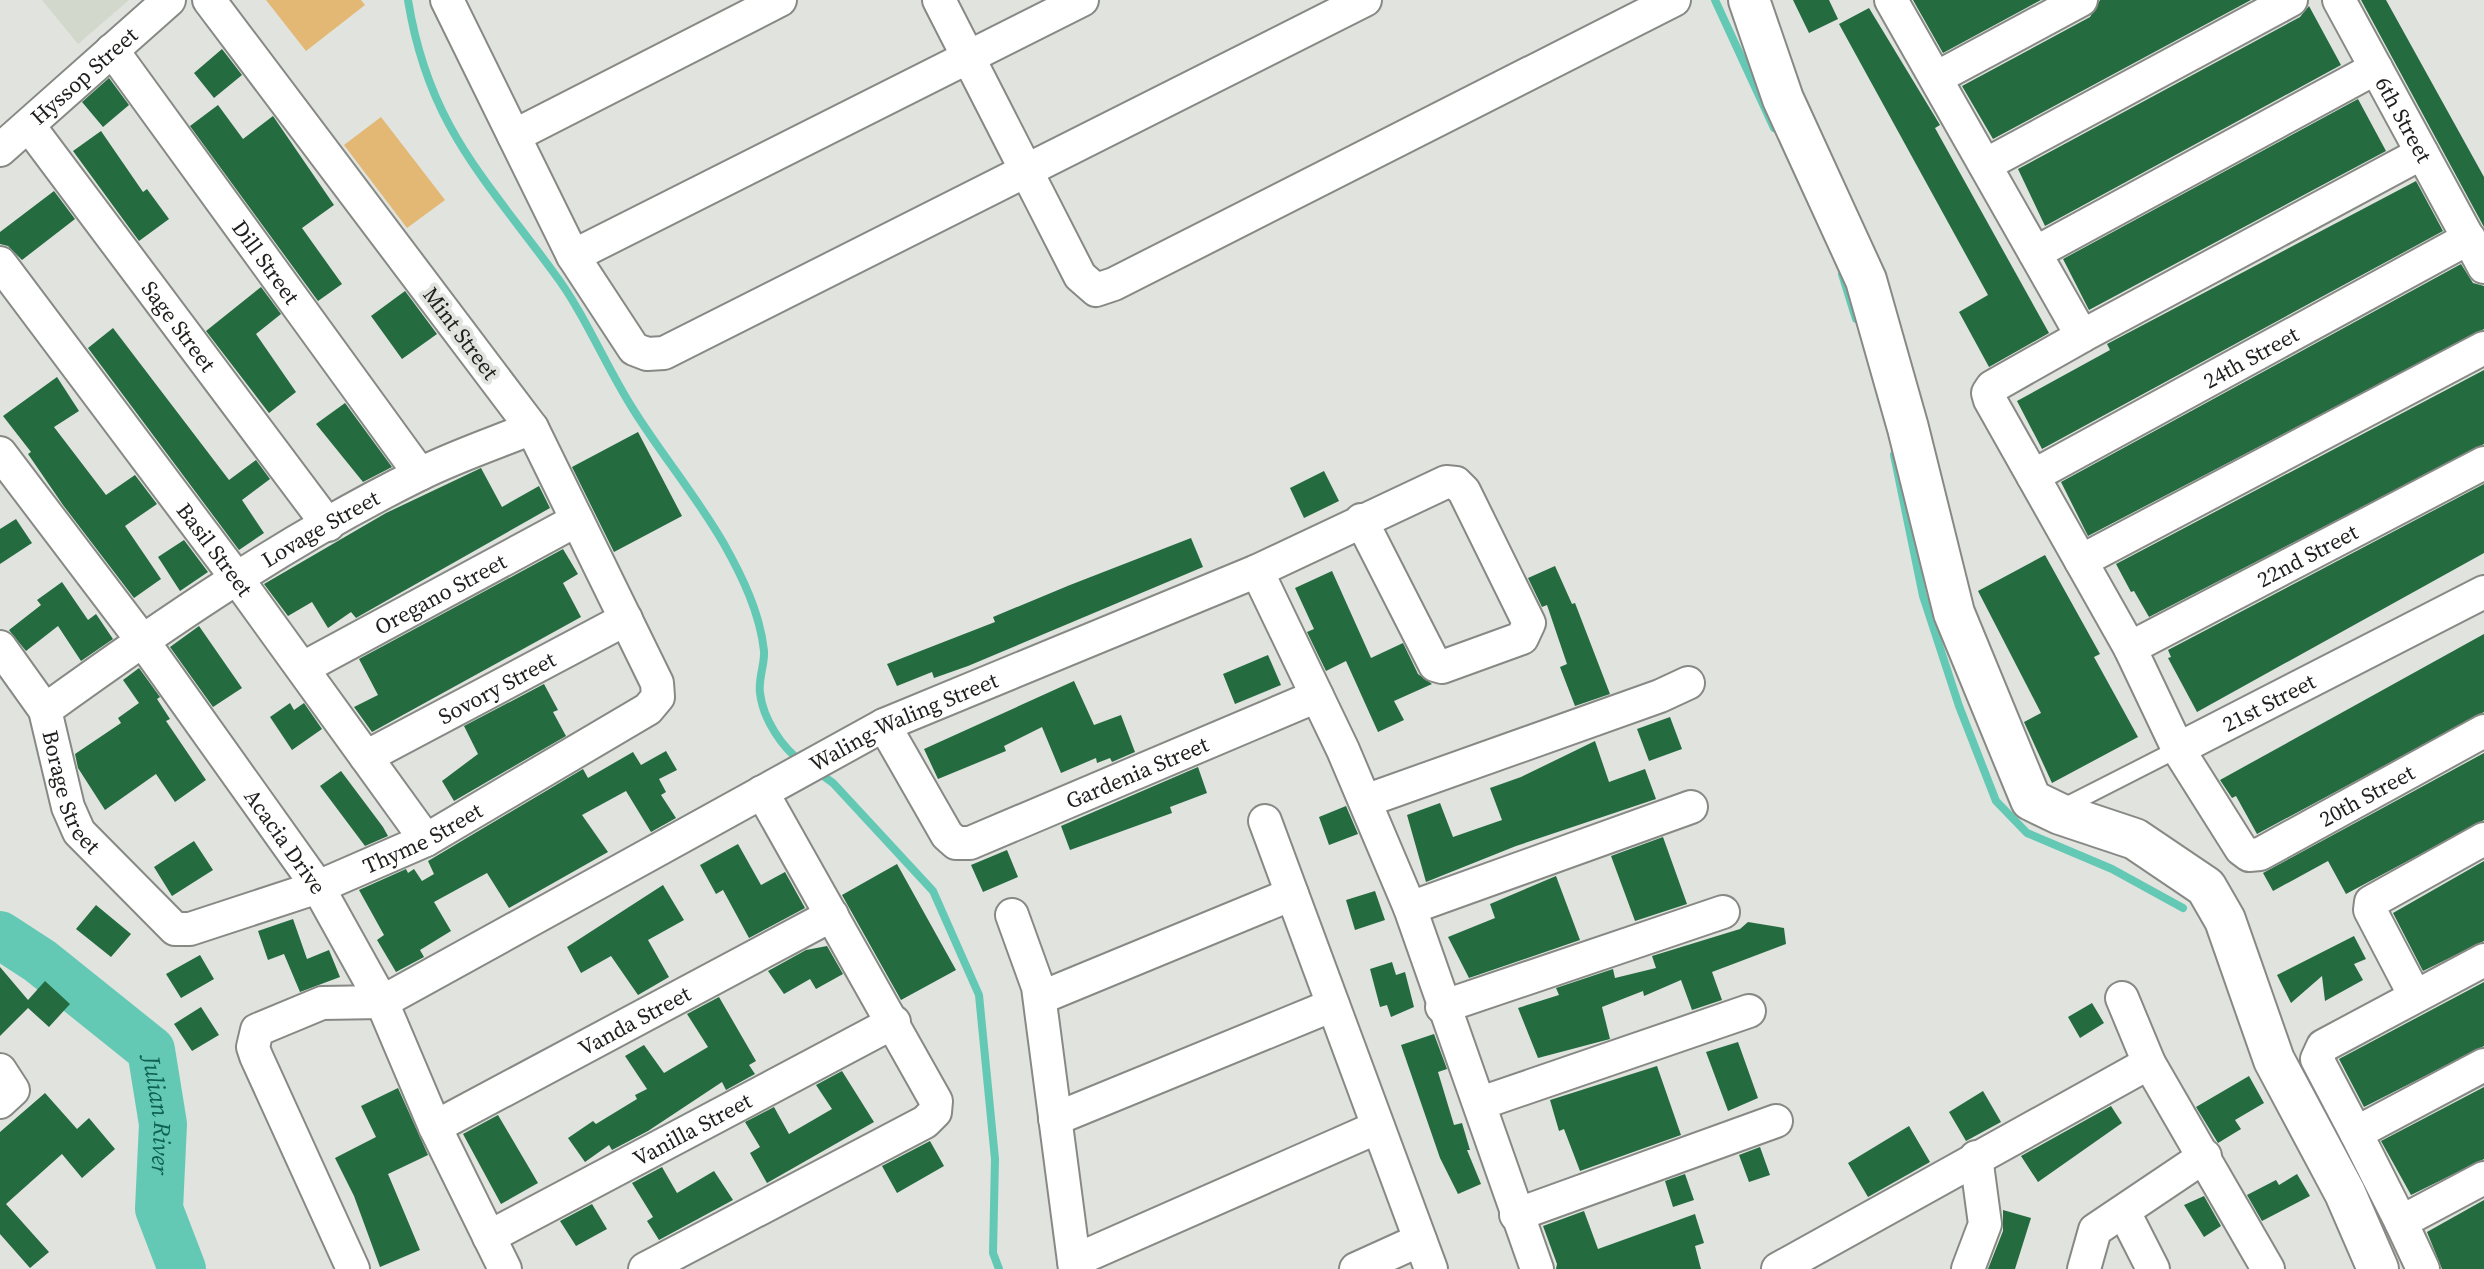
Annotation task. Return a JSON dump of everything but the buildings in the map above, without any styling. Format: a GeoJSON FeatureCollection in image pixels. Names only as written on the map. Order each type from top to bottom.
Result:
{"type":"FeatureCollection","features":[{"type":"Feature","properties":{"kind":"street","name":"Hyssop Street"},"geometry":{"type":"LineString","coordinates":[[0,150],[169,0]]}},
{"type":"Feature","properties":{"kind":"street","name":"Mint Street"},"geometry":{"type":"LineString","coordinates":[[209,0],[532,428],[657,683],[658,697]]}},
{"type":"Feature","properties":{"kind":"street"},"geometry":{"type":"LineString","coordinates":[[514,136],[780,0]]}},
{"type":"Feature","properties":{"kind":"street"},"geometry":{"type":"LineString","coordinates":[[939,0],[1080,276],[1096,290],[1129,277],[1674,0]]}},
{"type":"Feature","properties":{"kind":"street"},"geometry":{"type":"LineString","coordinates":[[573,256],[1082,0]]}},
{"type":"Feature","properties":{"kind":"street"},"geometry":{"type":"LineString","coordinates":[[459,4],[514,136],[573,256],[634,349],[647,354],[664,353],[1365,0]]}},
{"type":"Feature","properties":{"kind":"street"},"geometry":{"type":"LineString","coordinates":[[1749,0],[1783,99],[1866,280],[1908,428],[1954,613],[2031,800],[2135,839],[2206,887],[2225,920],[2274,1060],[2345,1193],[2378,1269]]}},
{"type":"Feature","properties":{"kind":"street"},"geometry":{"type":"LineString","coordinates":[[1891,0],[2082,336]]}},
{"type":"Feature","properties":{"kind":"street"},"geometry":{"type":"LineString","coordinates":[[1936,78],[2081,0]]}},
{"type":"Feature","properties":{"kind":"street"},"geometry":{"type":"LineString","coordinates":[[1985,165],[2291,0]]}},
{"type":"Feature","properties":{"kind":"street","name":"6th Street"},"geometry":{"type":"LineString","coordinates":[[2339,0],[2484,267]]}},
{"type":"Feature","properties":{"kind":"street","name":"Dill Street"},"geometry":{"type":"LineString","coordinates":[[112,50],[420,474]]}},
{"type":"Feature","properties":{"kind":"street"},"geometry":{"type":"LineString","coordinates":[[2035,253],[2376,68]]}},
{"type":"Feature","properties":{"kind":"street","name":"Sage Street"},"geometry":{"type":"LineString","coordinates":[[29,126],[328,525]]}},
{"type":"Feature","properties":{"kind":"street"},"geometry":{"type":"LineString","coordinates":[[2178,749],[2130,648],[1988,393],[1992,387],[2082,336],[2422,153]]}},
{"type":"Feature","properties":{"kind":"street","name":"24th Street"},"geometry":{"type":"LineString","coordinates":[[2033,476],[2469,238]]}},
{"type":"Feature","properties":{"kind":"street","name":"Basil Street"},"geometry":{"type":"LineString","coordinates":[[0,263],[303,668],[426,840]]}},
{"type":"Feature","properties":{"kind":"street"},"geometry":{"type":"LineString","coordinates":[[2081,561],[2484,348]]}},
{"type":"Feature","properties":{"kind":"street","name":"Lovage Street"},"geometry":{"type":"LineString","coordinates":[[45,710],[142,640],[328,525],[420,474],[532,428]]}},
{"type":"Feature","properties":{"kind":"street","name":"Acacia Drive"},"geometry":{"type":"LineString","coordinates":[[0,453],[142,640],[318,887],[382,1002],[435,1127],[505,1269]]}},
{"type":"Feature","properties":{"kind":"street","name":"22nd Street"},"geometry":{"type":"LineString","coordinates":[[2130,648],[2484,463]]}},
{"type":"Feature","properties":{"kind":"street","name":"Waling-Waling Street"},"geometry":{"type":"LineString","coordinates":[[382,1002],[884,725],[1257,571],[1361,520],[1451,482],[1464,491],[1529,623],[1522,638],[1442,667],[1435,665],[1361,520]]}},
{"type":"Feature","properties":{"kind":"street","name":"Oregano Street"},"geometry":{"type":"LineString","coordinates":[[303,668],[577,520]]}},
{"type":"Feature","properties":{"kind":"street"},"geometry":{"type":"LineString","coordinates":[[1257,571],[1365,801],[1410,908],[1442,1007],[1481,1103],[1516,1215],[1537,1269]]}},
{"type":"Feature","properties":{"kind":"street","name":"21st Street"},"geometry":{"type":"LineString","coordinates":[[2178,749],[2484,592]]}},
{"type":"Feature","properties":{"kind":"street","name":"Sovory Street"},"geometry":{"type":"LineString","coordinates":[[366,757],[626,619]]}},
{"type":"Feature","properties":{"kind":"street","name":"Borage Street"},"geometry":{"type":"LineString","coordinates":[[0,647],[45,710],[68,807],[79,832],[165,922]]}},
{"type":"Feature","properties":{"kind":"street"},"geometry":{"type":"LineString","coordinates":[[1365,801],[1660,696],[1688,683]]}},
{"type":"Feature","properties":{"kind":"street","name":"Gardenia Street"},"geometry":{"type":"LineString","coordinates":[[884,725],[947,835],[956,843],[970,843],[1317,696]]}},
{"type":"Feature","properties":{"kind":"street","name":"Thyme Street"},"geometry":{"type":"LineString","coordinates":[[165,922],[175,929],[190,929],[318,887],[426,840],[648,709],[658,697]]}},
{"type":"Feature","properties":{"kind":"street","name":"20th Street"},"geometry":{"type":"LineString","coordinates":[[2178,749],[2241,849],[2249,855],[2260,854],[2484,731]]}},
{"type":"Feature","properties":{"kind":"street"},"geometry":{"type":"LineString","coordinates":[[645,1269],[925,1122],[935,1112],[936,1101],[832,915],[774,786]]}},
{"type":"Feature","properties":{"kind":"street"},"geometry":{"type":"LineString","coordinates":[[1410,908],[1691,807]]}},
{"type":"Feature","properties":{"kind":"street"},"geometry":{"type":"LineString","coordinates":[[1265,821],[1425,1254],[1356,1269]]}},
{"type":"Feature","properties":{"kind":"street"},"geometry":{"type":"LineString","coordinates":[[2415,996],[2370,910],[2371,902],[2484,839]]}},
{"type":"Feature","properties":{"kind":"street"},"geometry":{"type":"LineString","coordinates":[[1040,998],[1292,894]]}},
{"type":"Feature","properties":{"kind":"street"},"geometry":{"type":"LineString","coordinates":[[1442,1007],[1723,912]]}},
{"type":"Feature","properties":{"kind":"street","name":"Vanda Street"},"geometry":{"type":"LineString","coordinates":[[435,1127],[832,915]]}},
{"type":"Feature","properties":{"kind":"street"},"geometry":{"type":"LineString","coordinates":[[1012,915],[1040,998],[1075,1265],[1378,1127]]}},
{"type":"Feature","properties":{"kind":"street"},"geometry":{"type":"LineString","coordinates":[[2423,1269],[2317,1059],[2318,1052],[2323,1046],[2484,960]]}},
{"type":"Feature","properties":{"kind":"street"},"geometry":{"type":"LineString","coordinates":[[2122,998],[2149,1063],[2268,1269]]}},
{"type":"Feature","properties":{"kind":"street"},"geometry":{"type":"LineString","coordinates":[[353,1269],[256,1056],[254,1039],[257,1030],[268,1024],[322,1003],[382,1002]]}},
{"type":"Feature","properties":{"kind":"street"},"geometry":{"type":"LineString","coordinates":[[1055,1119],[1333,1005]]}},
{"type":"Feature","properties":{"kind":"street"},"geometry":{"type":"LineString","coordinates":[[1481,1103],[1749,1011]]}},
{"type":"Feature","properties":{"kind":"street","name":"Vanilla Street"},"geometry":{"type":"LineString","coordinates":[[489,1237],[894,1022]]}},
{"type":"Feature","properties":{"kind":"street"},"geometry":{"type":"LineString","coordinates":[[1778,1269],[2149,1063]]}},
{"type":"Feature","properties":{"kind":"street"},"geometry":{"type":"LineString","coordinates":[[2356,1133],[2484,1065]]}},
{"type":"Feature","properties":{"kind":"street"},"geometry":{"type":"LineString","coordinates":[[1516,1215],[1776,1121]]}},
{"type":"Feature","properties":{"kind":"street"},"geometry":{"type":"LineString","coordinates":[[2084,1269],[2095,1230],[2205,1156]]}},
{"type":"Feature","properties":{"kind":"street"},"geometry":{"type":"LineString","coordinates":[[1968,1269],[1985,1224],[1976,1157]]}},
{"type":"Feature","properties":{"kind":"street"},"geometry":{"type":"LineString","coordinates":[[2401,1222],[2484,1178]]}},
{"type":"Feature","properties":{"kind":"street"},"geometry":{"type":"LineString","coordinates":[[2124,1212],[2153,1269]]}},
{"type":"Feature","properties":{"kind":"lane","name":"21st Street"},"geometry":{"type":"LineString","coordinates":[[2055,811],[2178,749]]}},
{"type":"Feature","properties":{"kind":"shaded area"},"geometry":{"type":"Polygon","coordinates":[[[42,0],[129,0],[78,44],[42,0]]]}},
{"type":"Feature","properties":{"kind":"shaded area"},"geometry":{"type":"Polygon","coordinates":[[[266,0],[361,0],[365,5],[306,51],[266,0]]]}},
{"type":"Feature","properties":{"kind":"shaded area"},"geometry":{"type":"Polygon","coordinates":[[[381,117],[445,200],[407,228],[344,145],[381,117]]]}},
{"type":"Feature","properties":{"kind":"waterway"},"geometry":{"type":"LineString","coordinates":[[408,0],[429,81],[462,147],[565,289],[633,409],[702,509],[737,569],[762,637],[764,656],[760,688],[765,713],[781,741],[803,763]]}},
{"type":"Feature","properties":{"kind":"waterway"},"geometry":{"type":"LineString","coordinates":[[1715,0],[1774,128]]}},
{"type":"Feature","properties":{"kind":"waterway"},"geometry":{"type":"LineString","coordinates":[[1842,274],[1856,319]]}},
{"type":"Feature","properties":{"kind":"waterway"},"geometry":{"type":"LineString","coordinates":[[1894,455],[1923,596],[1959,706],[1996,801],[2027,833],[2112,869],[2183,908]]}},
{"type":"Feature","properties":{"kind":"waterway"},"geometry":{"type":"LineString","coordinates":[[815,770],[833,783],[933,891],[979,995],[995,1159],[993,1253],[999,1269]]}},
{"type":"Feature","properties":{"kind":"waterway","name":"Julian River"},"geometry":{"type":"LineString","coordinates":[[0,935],[40,961],[151,1050],[163,1124],[159,1209],[182,1269]]}}]}
